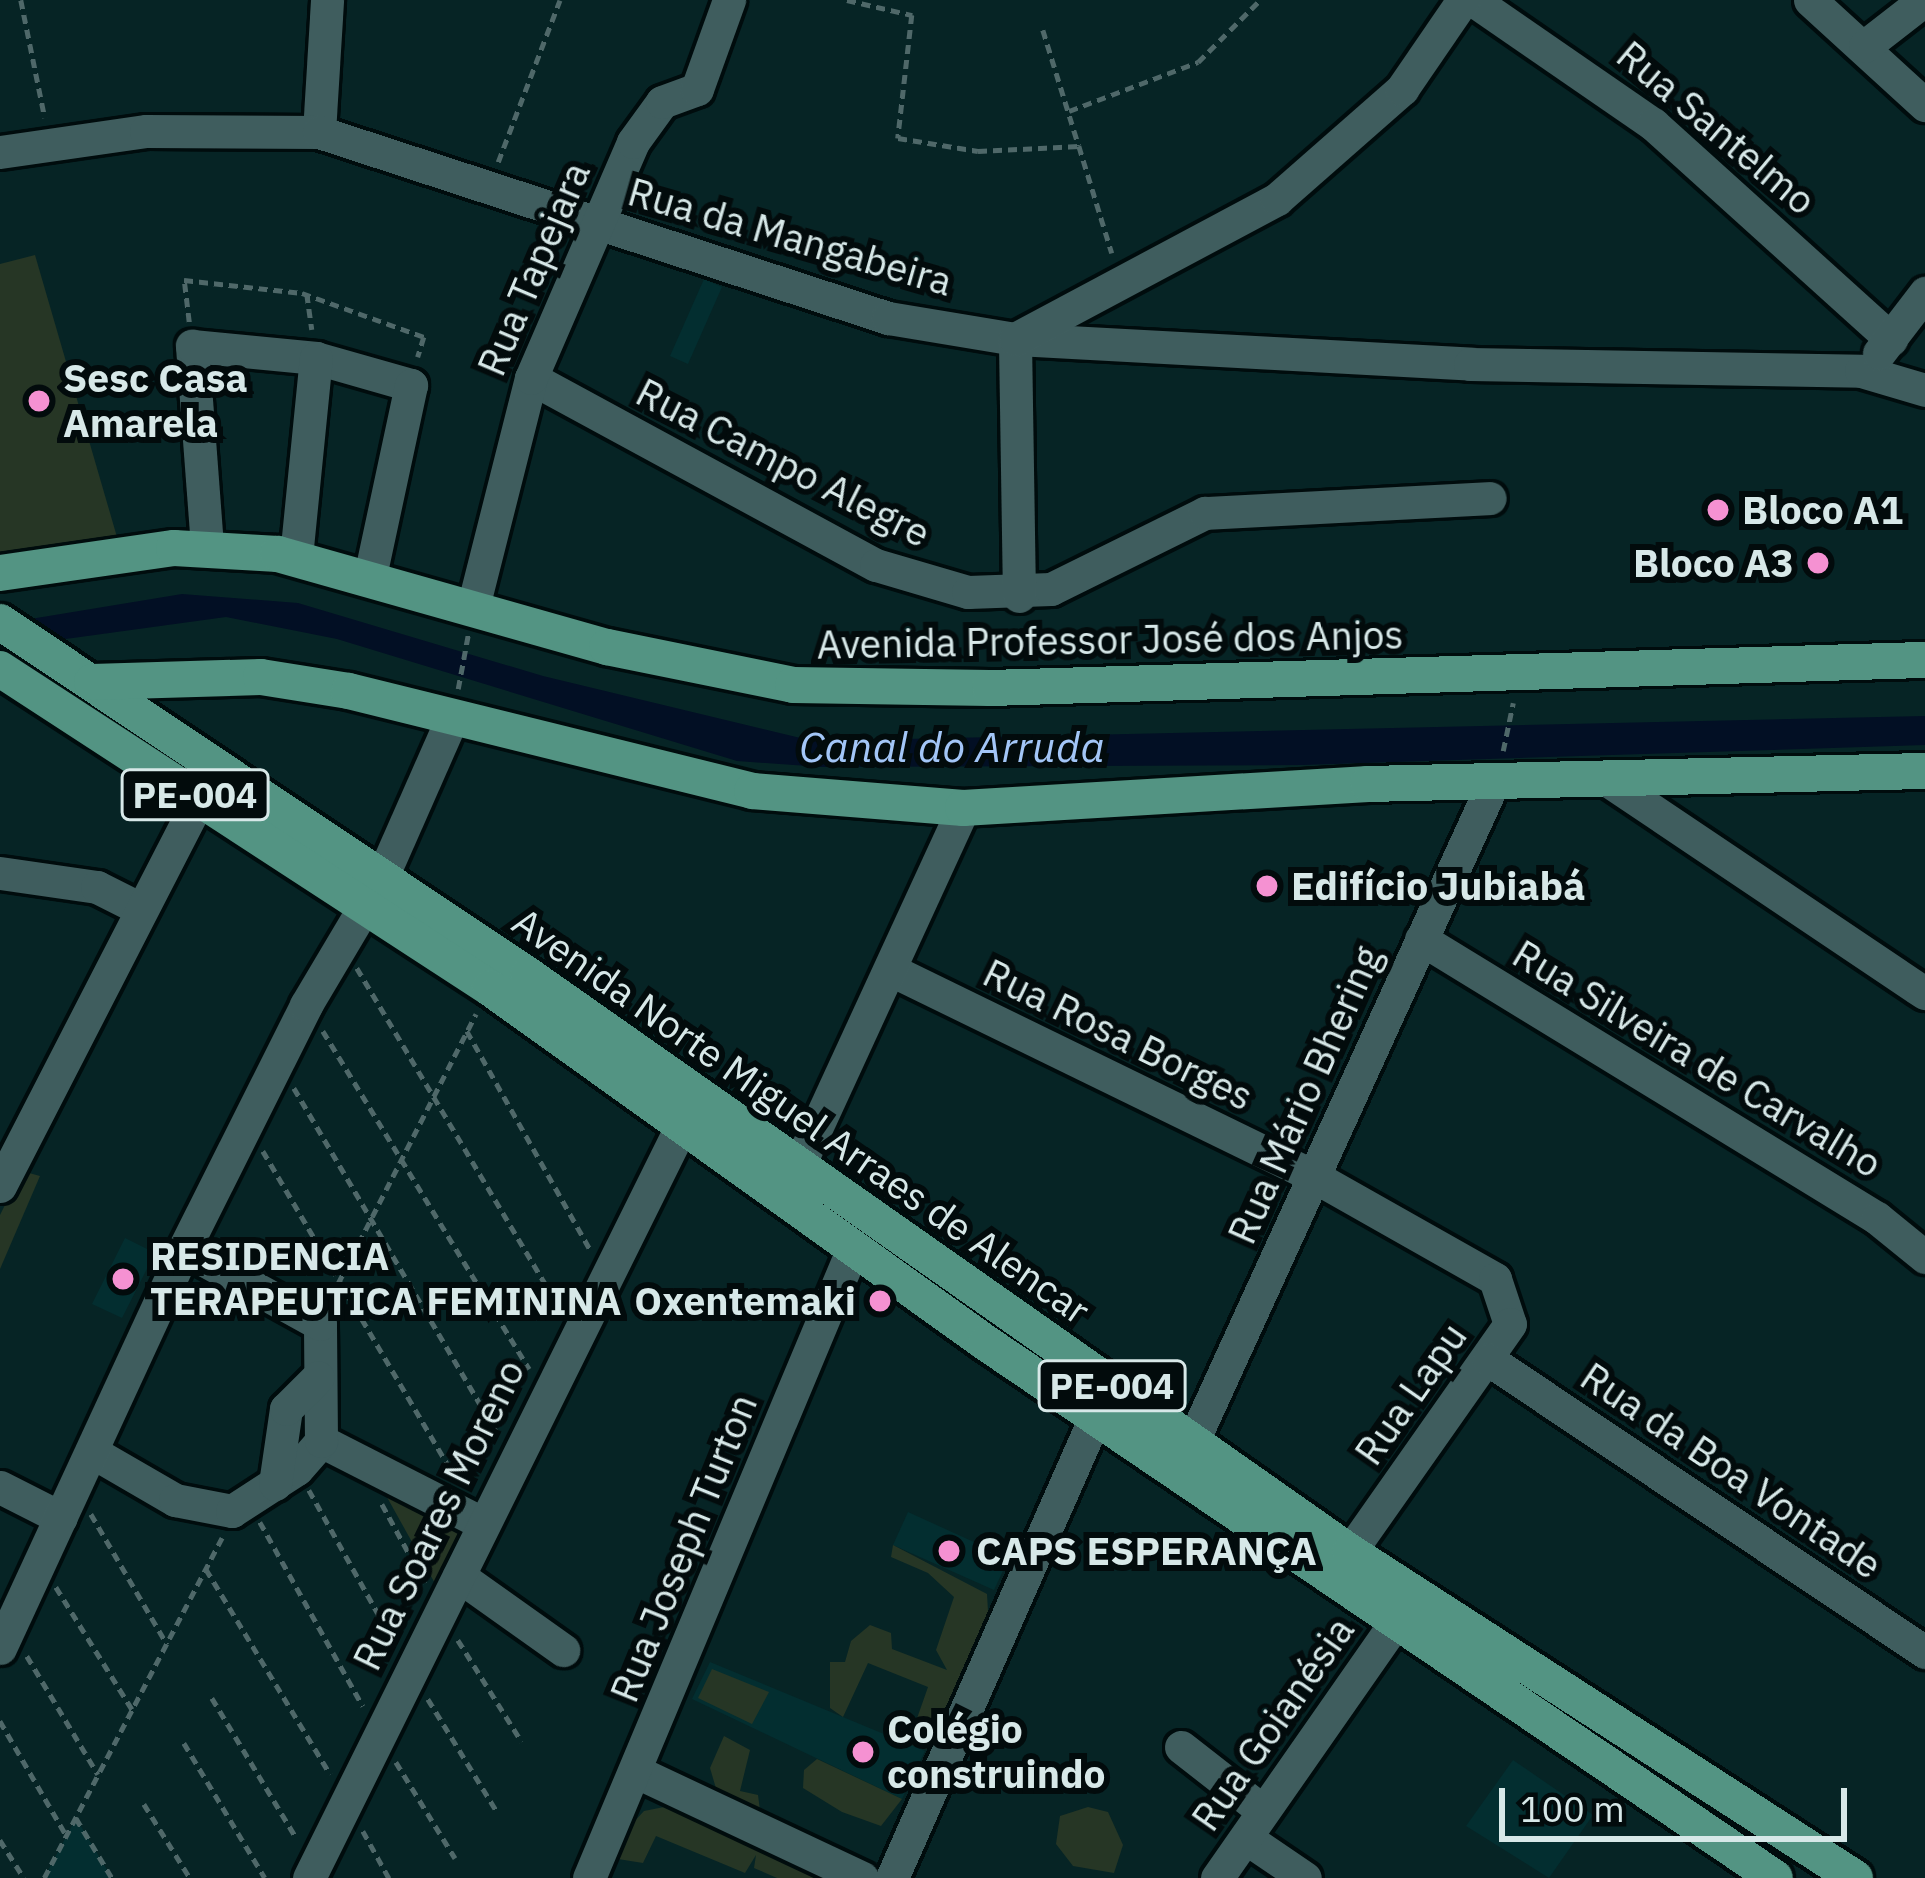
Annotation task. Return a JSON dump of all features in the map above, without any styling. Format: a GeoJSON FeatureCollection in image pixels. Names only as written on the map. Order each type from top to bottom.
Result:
{"type":"FeatureCollection","features":[{"type":"Feature","properties":{"kind":"main road","name":"Avenida Professor José dos Anjos"},"geometry":{"type":"LineString","coordinates":[[1,612],[14,572],[207,546],[296,557],[706,672],[876,688],[1925,660]]}},
{"type":"Feature","properties":{"kind":"main road","name":"Avenida Norte Miguel Arraes de Alencar"},"geometry":{"type":"LineString","coordinates":[[1,612],[58,659],[97,681],[153,731],[373,891],[800,1163],[1350,1552],[1855,1878]]}},
{"type":"Feature","properties":{"kind":"main road"},"geometry":{"type":"LineString","coordinates":[[1,612],[97,681],[261,677],[752,790],[963,808],[1497,773],[1606,778],[1925,771]]}},
{"type":"Feature","properties":{"kind":"main road","name":"Avenida Norte Miguel Arraes de Alencar"},"geometry":{"type":"LineString","coordinates":[[8,676],[200,797],[373,891],[490,988],[681,1127],[1775,1878]]}},
{"type":"Feature","properties":{"kind":"main road"},"geometry":{"type":"LineString","coordinates":[[153,731],[155,690],[178,677]]}},
{"type":"Feature","properties":{"kind":"street"},"geometry":{"type":"LineString","coordinates":[[319,132],[327,0]]}},
{"type":"Feature","properties":{"kind":"street","name":"Rua Tapejara"},"geometry":{"type":"LineString","coordinates":[[473,607],[531,378],[603,226],[633,142],[662,102],[697,89],[729,0]]}},
{"type":"Feature","properties":{"kind":"street"},"geometry":{"type":"LineString","coordinates":[[1019,596],[1015,338],[1277,199],[1402,88],[1463,0]]}},
{"type":"Feature","properties":{"kind":"street","name":"Rua Santelmo"},"geometry":{"type":"LineString","coordinates":[[1473,0],[1653,124],[1892,338]]}},
{"type":"Feature","properties":{"kind":"street"},"geometry":{"type":"LineString","coordinates":[[1810,0],[1925,105]]}},
{"type":"Feature","properties":{"kind":"street"},"geometry":{"type":"LineString","coordinates":[[1864,46],[1924,0]]}},
{"type":"Feature","properties":{"kind":"street","name":"Rua da Mangabeira"},"geometry":{"type":"LineString","coordinates":[[0,152],[146,131],[319,132],[491,183],[603,226],[888,318],[1015,338],[1470,364],[1861,370],[1925,390]]}},
{"type":"Feature","properties":{"kind":"street"},"geometry":{"type":"LineString","coordinates":[[1861,370],[1925,293]]}},
{"type":"Feature","properties":{"kind":"street"},"geometry":{"type":"LineString","coordinates":[[207,546],[192,346],[316,358],[411,385],[370,577]]}},
{"type":"Feature","properties":{"kind":"street"},"geometry":{"type":"LineString","coordinates":[[296,557],[316,358]]}},
{"type":"Feature","properties":{"kind":"street","name":"Rua Campo Alegre"},"geometry":{"type":"LineString","coordinates":[[531,378],[876,565],[937,587],[1019,596],[1091,574],[1205,513],[1490,498]]}},
{"type":"Feature","properties":{"kind":"street"},"geometry":{"type":"LineString","coordinates":[[8,676],[97,681]]}},
{"type":"Feature","properties":{"kind":"street"},"geometry":{"type":"LineString","coordinates":[[5,1639],[184,1249],[306,1005],[373,891],[452,718]]}},
{"type":"Feature","properties":{"kind":"street","name":"Rua Mário Bhering"},"geometry":{"type":"LineString","coordinates":[[1192,1443],[1497,773]]}},
{"type":"Feature","properties":{"kind":"street"},"geometry":{"type":"LineString","coordinates":[[1606,778],[1925,993]]}},
{"type":"Feature","properties":{"kind":"street"},"geometry":{"type":"LineString","coordinates":[[0,1186],[137,907],[200,797]]}},
{"type":"Feature","properties":{"kind":"street"},"geometry":{"type":"LineString","coordinates":[[800,1163],[963,808]]}},
{"type":"Feature","properties":{"kind":"street"},"geometry":{"type":"LineString","coordinates":[[0,873],[97,886],[137,907]]}},
{"type":"Feature","properties":{"kind":"street","name":"Rua Silveira de Carvalho"},"geometry":{"type":"LineString","coordinates":[[1421,939],[1877,1218],[1925,1257]]}},
{"type":"Feature","properties":{"kind":"street","name":"Rua Rosa Borges"},"geometry":{"type":"LineString","coordinates":[[892,971],[1315,1177],[1495,1279]]}},
{"type":"Feature","properties":{"kind":"street","name":"Rua Soares Moreno"},"geometry":{"type":"LineString","coordinates":[[312,1873],[603,1272],[681,1127]]}},
{"type":"Feature","properties":{"kind":"street","name":"Rua Joseph Turton"},"geometry":{"type":"LineString","coordinates":[[590,1878],[853,1248]]}},
{"type":"Feature","properties":{"kind":"street"},"geometry":{"type":"LineString","coordinates":[[184,1249],[320,1324],[321,1441]]}},
{"type":"Feature","properties":{"kind":"street","name":"Rua Lapu"},"geometry":{"type":"LineString","coordinates":[[1350,1552],[1510,1324],[1495,1279]]}},
{"type":"Feature","properties":{"kind":"street","name":"Rua da Boa Vontade"},"geometry":{"type":"LineString","coordinates":[[1489,1360],[1925,1652]]}},
{"type":"Feature","properties":{"kind":"street"},"geometry":{"type":"LineString","coordinates":[[252,1499],[286,1409],[318,1377]]}},
{"type":"Feature","properties":{"kind":"street"},"geometry":{"type":"LineString","coordinates":[[892,1878],[1096,1415]]}},
{"type":"Feature","properties":{"kind":"street"},"geometry":{"type":"LineString","coordinates":[[94,1453],[175,1500],[252,1499],[321,1441]]}},
{"type":"Feature","properties":{"kind":"street"},"geometry":{"type":"LineString","coordinates":[[321,1441],[482,1523]]}},
{"type":"Feature","properties":{"kind":"street"},"geometry":{"type":"LineString","coordinates":[[0,1486],[68,1503]]}},
{"type":"Feature","properties":{"kind":"street"},"geometry":{"type":"LineString","coordinates":[[458,1576],[563,1650]]}},
{"type":"Feature","properties":{"kind":"street","name":"Rua Goianésia"},"geometry":{"type":"LineString","coordinates":[[1217,1878],[1398,1619]]}},
{"type":"Feature","properties":{"kind":"street"},"geometry":{"type":"LineString","coordinates":[[1180,1747],[1305,1878]]}},
{"type":"Feature","properties":{"kind":"street"},"geometry":{"type":"LineString","coordinates":[[637,1772],[862,1878]]}},
{"type":"Feature","properties":{"kind":"path"},"geometry":{"type":"LineString","coordinates":[[21,0],[49,142]]}},
{"type":"Feature","properties":{"kind":"path"},"geometry":{"type":"LineString","coordinates":[[491,183],[560,0]]}},
{"type":"Feature","properties":{"kind":"path"},"geometry":{"type":"LineString","coordinates":[[847,0],[912,15],[898,137],[978,152],[1079,146]]}},
{"type":"Feature","properties":{"kind":"path"},"geometry":{"type":"LineString","coordinates":[[1069,111],[1198,62],[1260,0]]}},
{"type":"Feature","properties":{"kind":"path"},"geometry":{"type":"LineString","coordinates":[[1043,29],[1121,282]]}},
{"type":"Feature","properties":{"kind":"path"},"geometry":{"type":"LineString","coordinates":[[192,346],[184,280],[307,294],[424,337]]}},
{"type":"Feature","properties":{"kind":"path"},"geometry":{"type":"LineString","coordinates":[[307,294],[316,358]]}},
{"type":"Feature","properties":{"kind":"path"},"geometry":{"type":"LineString","coordinates":[[452,718],[473,607]]}},
{"type":"Feature","properties":{"kind":"path"},"geometry":{"type":"LineString","coordinates":[[1497,773],[1510,717]]}},
{"type":"Feature","properties":{"kind":"path"},"geometry":{"type":"LineString","coordinates":[[342,943],[574,1335]]}},
{"type":"Feature","properties":{"kind":"path"},"geometry":{"type":"LineString","coordinates":[[320,1324],[433,1090],[490,988]]}},
{"type":"Feature","properties":{"kind":"path"},"geometry":{"type":"LineString","coordinates":[[306,1005],[402,1154],[544,1395]]}},
{"type":"Feature","properties":{"kind":"path"},"geometry":{"type":"LineString","coordinates":[[466,1030],[603,1272]]}},
{"type":"Feature","properties":{"kind":"path"},"geometry":{"type":"LineString","coordinates":[[280,1062],[368,1220],[512,1457]]}},
{"type":"Feature","properties":{"kind":"path"},"geometry":{"type":"LineString","coordinates":[[249,1126],[458,1483]]}},
{"type":"Feature","properties":{"kind":"path"},"geometry":{"type":"LineString","coordinates":[[44,1878],[206,1569],[252,1499],[378,1733],[455,1858]]}},
{"type":"Feature","properties":{"kind":"path"},"geometry":{"type":"LineString","coordinates":[[68,1503],[167,1644]]}},
{"type":"Feature","properties":{"kind":"path"},"geometry":{"type":"LineString","coordinates":[[42,1563],[132,1709]]}},
{"type":"Feature","properties":{"kind":"path"},"geometry":{"type":"LineString","coordinates":[[206,1569],[389,1878]]}},
{"type":"Feature","properties":{"kind":"path"},"geometry":{"type":"LineString","coordinates":[[5,1639],[98,1774]]}},
{"type":"Feature","properties":{"kind":"path"},"geometry":{"type":"LineString","coordinates":[[212,1698],[312,1873]]}},
{"type":"Feature","properties":{"kind":"path"},"geometry":{"type":"LineString","coordinates":[[0,1721],[66,1835]]}},
{"type":"Feature","properties":{"kind":"path"},"geometry":{"type":"LineString","coordinates":[[184,1743],[265,1878]]}},
{"type":"Feature","properties":{"kind":"path"},"geometry":{"type":"LineString","coordinates":[[144,1804],[190,1878]]}},
{"type":"Feature","properties":{"kind":"path"},"geometry":{"type":"LineString","coordinates":[[76,1818],[112,1878]]}},
{"type":"Feature","properties":{"kind":"path"},"geometry":{"type":"LineString","coordinates":[[0,1840],[24,1878]]}},
{"type":"Feature","properties":{"kind":"shaded area"},"geometry":{"type":"Polygon","coordinates":[[[704,279],[722,287],[688,364],[670,356],[704,279]]]}},
{"type":"Feature","properties":{"kind":"shaded area","name":"RESIDENCIA TERAPEUTICA FEMININA"},"geometry":{"type":"Polygon","coordinates":[[[125,1238],[155,1253],[122,1318],[92,1304],[125,1238]]]}},
{"type":"Feature","properties":{"kind":"shaded area","name":"CAPS ESPERANÇA"},"geometry":{"type":"Polygon","coordinates":[[[908,1512],[1009,1558],[994,1590],[893,1545],[908,1512]]]}},
{"type":"Feature","properties":{"kind":"shaded area"},"geometry":{"type":"Polygon","coordinates":[[[710,1662],[925,1751],[902,1799],[692,1699],[710,1662]]]}},
{"type":"Feature","properties":{"kind":"shaded area"},"geometry":{"type":"Polygon","coordinates":[[[1513,1760],[1593,1815],[1549,1878],[1466,1826],[1513,1760]]]}},
{"type":"Feature","properties":{"kind":"shaded area"},"geometry":{"type":"Polygon","coordinates":[[[76,1818],[112,1878],[44,1878],[76,1818]]]}},
{"type":"Feature","properties":{"kind":"green space","name":"Sesc Casa Amarela"},"geometry":{"type":"Polygon","coordinates":[[[35,255],[117,537],[0,558],[0,264],[35,255]]]}},
{"type":"Feature","properties":{"kind":"green space"},"geometry":{"type":"Polygon","coordinates":[[[22,1171],[40,1176],[0,1269],[0,1215],[22,1171]]]}},
{"type":"Feature","properties":{"kind":"green space"},"geometry":{"type":"Polygon","coordinates":[[[373,1472],[468,1527],[437,1587],[373,1472]]]}},
{"type":"Feature","properties":{"kind":"green space"},"geometry":{"type":"Polygon","coordinates":[[[893,1545],[987,1594],[989,1628],[938,1752],[908,1744],[928,1687],[868,1663],[843,1717],[830,1708],[830,1662],[845,1662],[851,1641],[870,1625],[891,1633],[892,1649],[947,1670],[936,1650],[954,1597],[928,1573],[891,1557],[893,1545]]]}},
{"type":"Feature","properties":{"kind":"green space"},"geometry":{"type":"Polygon","coordinates":[[[712,1669],[769,1692],[752,1724],[698,1698],[712,1669]]]}},
{"type":"Feature","properties":{"kind":"green space"},"geometry":{"type":"Polygon","coordinates":[[[724,1736],[750,1750],[740,1791],[758,1795],[762,1826],[720,1802],[710,1768],[724,1736]]]}},
{"type":"Feature","properties":{"kind":"green space"},"geometry":{"type":"Polygon","coordinates":[[[817,1759],[902,1799],[881,1826],[842,1812],[803,1788],[804,1770],[817,1759]]]}},
{"type":"Feature","properties":{"kind":"green space"},"geometry":{"type":"Polygon","coordinates":[[[664,1807],[821,1878],[777,1878],[754,1868],[756,1855],[745,1873],[656,1836],[643,1863],[618,1859],[630,1826],[644,1811],[664,1807]]]}},
{"type":"Feature","properties":{"kind":"green space"},"geometry":{"type":"Polygon","coordinates":[[[1088,1807],[1108,1812],[1123,1845],[1114,1873],[1073,1866],[1056,1844],[1060,1816],[1088,1807]]]}},
{"type":"Feature","properties":{"kind":"water","name":"Canal do Arruda"},"geometry":{"type":"Polygon","coordinates":[[[182,594],[298,603],[543,676],[813,741],[1925,716],[1925,745],[1302,765],[822,767],[737,761],[337,639],[226,617],[0,648],[0,624],[182,594]]]}},
{"type":"Feature","properties":{"kind":"place","name":"Sesc Casa Amarela"},"geometry":{"type":"Point","coordinates":[39,401]}},
{"type":"Feature","properties":{"kind":"place","name":"Bloco A1"},"geometry":{"type":"Point","coordinates":[1718,510]}},
{"type":"Feature","properties":{"kind":"place","name":"Bloco A3"},"geometry":{"type":"Point","coordinates":[1818,563]}},
{"type":"Feature","properties":{"kind":"place","name":"Edifício Jubiabá"},"geometry":{"type":"Point","coordinates":[1267,886]}},
{"type":"Feature","properties":{"kind":"place","name":"RESIDENCIA TERAPEUTICA FEMININA"},"geometry":{"type":"Point","coordinates":[123,1279]}},
{"type":"Feature","properties":{"kind":"place","name":"Oxentemaki"},"geometry":{"type":"Point","coordinates":[880,1301]}},
{"type":"Feature","properties":{"kind":"place","name":"CAPS ESPERANÇA"},"geometry":{"type":"Point","coordinates":[949,1551]}},
{"type":"Feature","properties":{"kind":"place","name":"Colégio construindo"},"geometry":{"type":"Point","coordinates":[863,1752]}}]}
